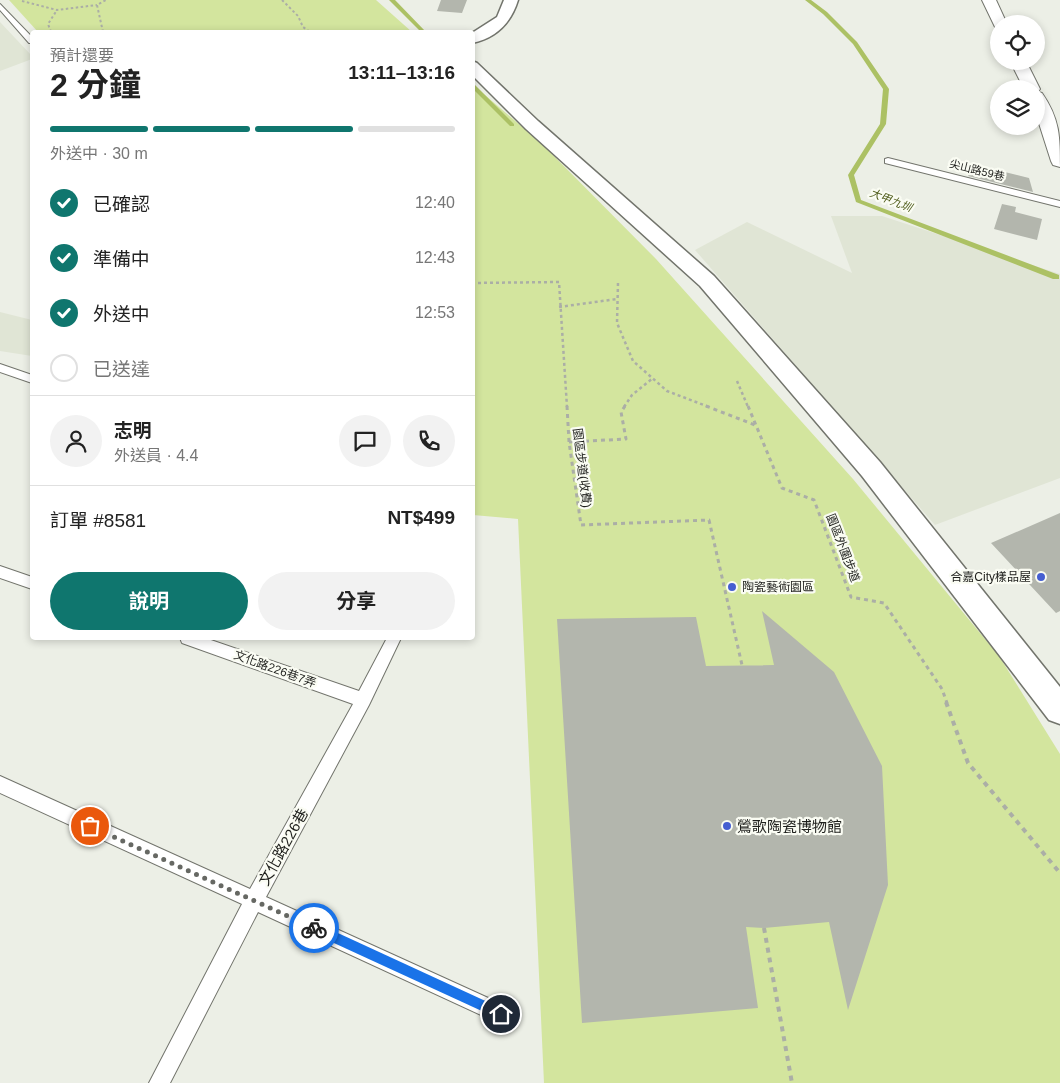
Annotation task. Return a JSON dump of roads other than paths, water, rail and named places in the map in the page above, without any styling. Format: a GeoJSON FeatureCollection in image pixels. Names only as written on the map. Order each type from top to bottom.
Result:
{"type":"FeatureCollection","features":[{"type":"Feature","properties":{"kind":"street"},"geometry":{"type":"LineString","coordinates":[[475,38],[488,32],[504,20],[511,0]]}},
{"type":"Feature","properties":{"kind":"street"},"geometry":{"type":"LineString","coordinates":[[989,0],[996,15]]}},
{"type":"Feature","properties":{"kind":"street"},"geometry":{"type":"LineString","coordinates":[[475,69],[532,125],[707,281],[871,469],[1060,710]]}},
{"type":"Feature","properties":{"kind":"street"},"geometry":{"type":"LineString","coordinates":[[1045,114],[1060,160]]}},
{"type":"Feature","properties":{"kind":"lane"},"geometry":{"type":"LineString","coordinates":[[0,6],[30,40]]}},
{"type":"Feature","properties":{"kind":"lane","name":"尖山路59巷"},"geometry":{"type":"LineString","coordinates":[[888,161],[1060,204]]}},
{"type":"Feature","properties":{"kind":"lane"},"geometry":{"type":"LineString","coordinates":[[0,368],[30,378]]}},
{"type":"Feature","properties":{"kind":"lane"},"geometry":{"type":"LineString","coordinates":[[0,572],[30,582]]}},
{"type":"Feature","properties":{"kind":"lane","name":"文化路226巷7弄"},"geometry":{"type":"LineString","coordinates":[[197,640],[363,700]]}},
{"type":"Feature","properties":{"kind":"lane","name":"文化路226巷"},"geometry":{"type":"LineString","coordinates":[[159,1083],[393,640]]}},
{"type":"Feature","properties":{"kind":"lane"},"geometry":{"type":"LineString","coordinates":[[0,784],[501,1014]]}},
{"type":"Feature","properties":{"kind":"waterway"},"geometry":{"type":"LineString","coordinates":[[392,0],[422,30]]}},
{"type":"Feature","properties":{"kind":"waterway","name":"大甲九圳"},"geometry":{"type":"LineString","coordinates":[[808,0],[825,13],[855,43],[886,89],[883,124],[851,175],[858,201],[1056,277]]}},
{"type":"Feature","properties":{"kind":"waterway"},"geometry":{"type":"LineString","coordinates":[[475,87],[512,125]]}},
{"type":"Feature","properties":{"kind":"place","name":"合嘉City樣品屋"},"geometry":{"type":"Point","coordinates":[1041,577]}},
{"type":"Feature","properties":{"kind":"place","name":"陶瓷藝術園區"},"geometry":{"type":"Point","coordinates":[732,587]}},
{"type":"Feature","properties":{"kind":"place","name":"鶯歌陶瓷博物館"},"geometry":{"type":"Point","coordinates":[727,826]}}]}
